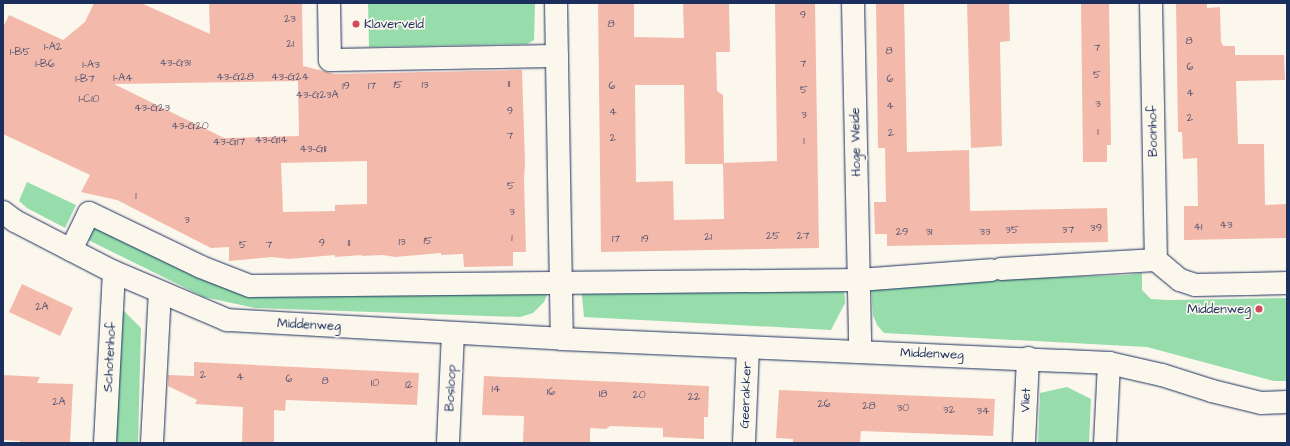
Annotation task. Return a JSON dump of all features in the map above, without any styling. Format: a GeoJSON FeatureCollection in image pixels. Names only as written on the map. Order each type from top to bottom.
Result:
{"type":"FeatureCollection","features":[{"type":"Feature","properties":{"kind":"street"},"geometry":{"type":"LineString","coordinates":[[329,3],[330,60],[557,56]]}},
{"type":"Feature","properties":{"kind":"street"},"geometry":{"type":"LineString","coordinates":[[556,3],[562,339]]}},
{"type":"Feature","properties":{"kind":"street","name":"Hoge Weide"},"geometry":{"type":"LineString","coordinates":[[853,3],[859,280]]}},
{"type":"Feature","properties":{"kind":"street","name":"Boonhof"},"geometry":{"type":"LineString","coordinates":[[1150,3],[1156,260]]}},
{"type":"Feature","properties":{"kind":"street"},"geometry":{"type":"LineString","coordinates":[[71,250],[89,206],[201,267],[250,286],[859,280],[996,269],[1156,260],[1180,280],[1194,285],[1287,283]]}},
{"type":"Feature","properties":{"kind":"street","name":"Middenweg"},"geometry":{"type":"LineString","coordinates":[[3,212],[15,221],[114,272],[227,320],[748,348],[860,351],[1109,362],[1162,375],[1212,391],[1260,402],[1287,402]]}},
{"type":"Feature","properties":{"kind":"street","name":"Schotenhof"},"geometry":{"type":"LineString","coordinates":[[105,443],[114,272]]}},
{"type":"Feature","properties":{"kind":"street"},"geometry":{"type":"LineString","coordinates":[[859,280],[860,351]]}},
{"type":"Feature","properties":{"kind":"street"},"geometry":{"type":"LineString","coordinates":[[152,443],[160,292]]}},
{"type":"Feature","properties":{"kind":"street","name":"Bosloop"},"geometry":{"type":"LineString","coordinates":[[448,443],[453,333]]}},
{"type":"Feature","properties":{"kind":"street","name":"Geerakker"},"geometry":{"type":"LineString","coordinates":[[744,443],[748,348]]}},
{"type":"Feature","properties":{"kind":"street","name":"Vliet"},"geometry":{"type":"LineString","coordinates":[[1024,443],[1028,358]]}},
{"type":"Feature","properties":{"kind":"street"},"geometry":{"type":"LineString","coordinates":[[1105,443],[1109,362]]}},
{"type":"Feature","properties":{"kind":"green space"},"geometry":{"type":"Polygon","coordinates":[[[368,3],[535,3],[534,40],[527,44],[369,47],[368,3]]]}},
{"type":"Feature","properties":{"kind":"green space"},"geometry":{"type":"Polygon","coordinates":[[[27,182],[76,205],[65,228],[27,208],[19,201],[27,182]]]}},
{"type":"Feature","properties":{"kind":"green space"},"geometry":{"type":"Polygon","coordinates":[[[96,226],[201,276],[548,292],[544,302],[533,313],[520,317],[255,308],[204,297],[86,239],[91,228],[96,226]]]}},
{"type":"Feature","properties":{"kind":"green space"},"geometry":{"type":"Polygon","coordinates":[[[1142,273],[1142,290],[1151,299],[1287,298],[1287,381],[1274,381],[1147,347],[884,333],[877,325],[873,315],[871,283],[1128,275],[1142,273]]]}},
{"type":"Feature","properties":{"kind":"green space"},"geometry":{"type":"Polygon","coordinates":[[[844,284],[845,303],[831,330],[584,317],[581,286],[844,284]]]}},
{"type":"Feature","properties":{"kind":"green space"},"geometry":{"type":"Polygon","coordinates":[[[122,309],[141,328],[138,443],[115,443],[122,309]]]}},
{"type":"Feature","properties":{"kind":"green space"},"geometry":{"type":"Polygon","coordinates":[[[1067,387],[1091,399],[1089,443],[1038,443],[1040,393],[1067,387]]]}},
{"type":"Feature","properties":{"kind":"building"},"geometry":{"type":"Polygon","coordinates":[[[94,3],[141,3],[210,34],[209,3],[302,3],[303,66],[335,74],[522,70],[526,252],[513,252],[513,266],[464,267],[463,254],[441,255],[441,253],[395,257],[383,255],[361,256],[362,255],[335,257],[335,255],[289,259],[272,257],[229,261],[229,247],[211,248],[117,200],[81,192],[90,175],[3,134],[3,27],[9,15],[63,40],[85,22],[94,3]],[[298,81],[114,84],[224,138],[299,136],[298,81]],[[367,161],[281,163],[283,212],[335,211],[335,205],[367,204],[367,161]]]}},
{"type":"Feature","properties":{"kind":"building"},"geometry":{"type":"Polygon","coordinates":[[[598,3],[634,3],[634,37],[684,38],[683,3],[729,4],[730,52],[716,52],[717,91],[723,95],[724,163],[777,161],[775,3],[815,3],[819,248],[601,252],[598,3]],[[635,85],[636,182],[673,181],[674,220],[724,219],[723,164],[685,164],[684,85],[635,85]]]}},
{"type":"Feature","properties":{"kind":"building"},"geometry":{"type":"Polygon","coordinates":[[[876,3],[904,3],[907,152],[969,150],[970,211],[1107,208],[1108,242],[887,246],[887,234],[875,234],[874,202],[886,202],[885,148],[878,148],[876,3]]]}},
{"type":"Feature","properties":{"kind":"building"},"geometry":{"type":"Polygon","coordinates":[[[967,3],[1009,3],[1010,41],[1000,42],[1002,146],[971,148],[967,3]]]}},
{"type":"Feature","properties":{"kind":"building"},"geometry":{"type":"Polygon","coordinates":[[[1081,3],[1109,3],[1111,145],[1107,145],[1107,162],[1083,162],[1081,3]]]}},
{"type":"Feature","properties":{"kind":"building"},"geometry":{"type":"Polygon","coordinates":[[[1176,3],[1207,3],[1207,8],[1220,7],[1221,43],[1223,46],[1235,46],[1235,55],[1284,55],[1285,80],[1236,81],[1238,144],[1264,144],[1265,205],[1287,204],[1287,238],[1184,240],[1184,206],[1198,206],[1197,158],[1183,159],[1182,132],[1178,132],[1176,3]]]}},
{"type":"Feature","properties":{"kind":"building"},"geometry":{"type":"Polygon","coordinates":[[[22,284],[73,308],[60,336],[9,312],[22,284]]]}},
{"type":"Feature","properties":{"kind":"building"},"geometry":{"type":"Polygon","coordinates":[[[194,362],[419,373],[417,405],[286,400],[285,411],[274,410],[274,443],[242,443],[243,407],[195,404],[197,400],[168,386],[168,375],[194,376],[194,362]]]}},
{"type":"Feature","properties":{"kind":"building"},"geometry":{"type":"Polygon","coordinates":[[[3,375],[40,377],[37,383],[73,384],[70,443],[20,443],[20,441],[3,440],[3,375]]]}},
{"type":"Feature","properties":{"kind":"building"},"geometry":{"type":"Polygon","coordinates":[[[484,376],[709,386],[708,417],[704,417],[704,439],[663,437],[663,428],[610,426],[606,429],[590,428],[590,443],[523,443],[524,416],[482,415],[484,376]]]}},
{"type":"Feature","properties":{"kind":"building"},"geometry":{"type":"Polygon","coordinates":[[[779,390],[995,399],[993,436],[861,431],[860,443],[793,443],[793,439],[776,438],[779,390]]]}},
{"type":"Feature","properties":{"kind":"place","name":"Klaverveld"},"geometry":{"type":"Point","coordinates":[356,24]}},
{"type":"Feature","properties":{"kind":"place","name":"Middenweg"},"geometry":{"type":"Point","coordinates":[1259,309]}}]}
